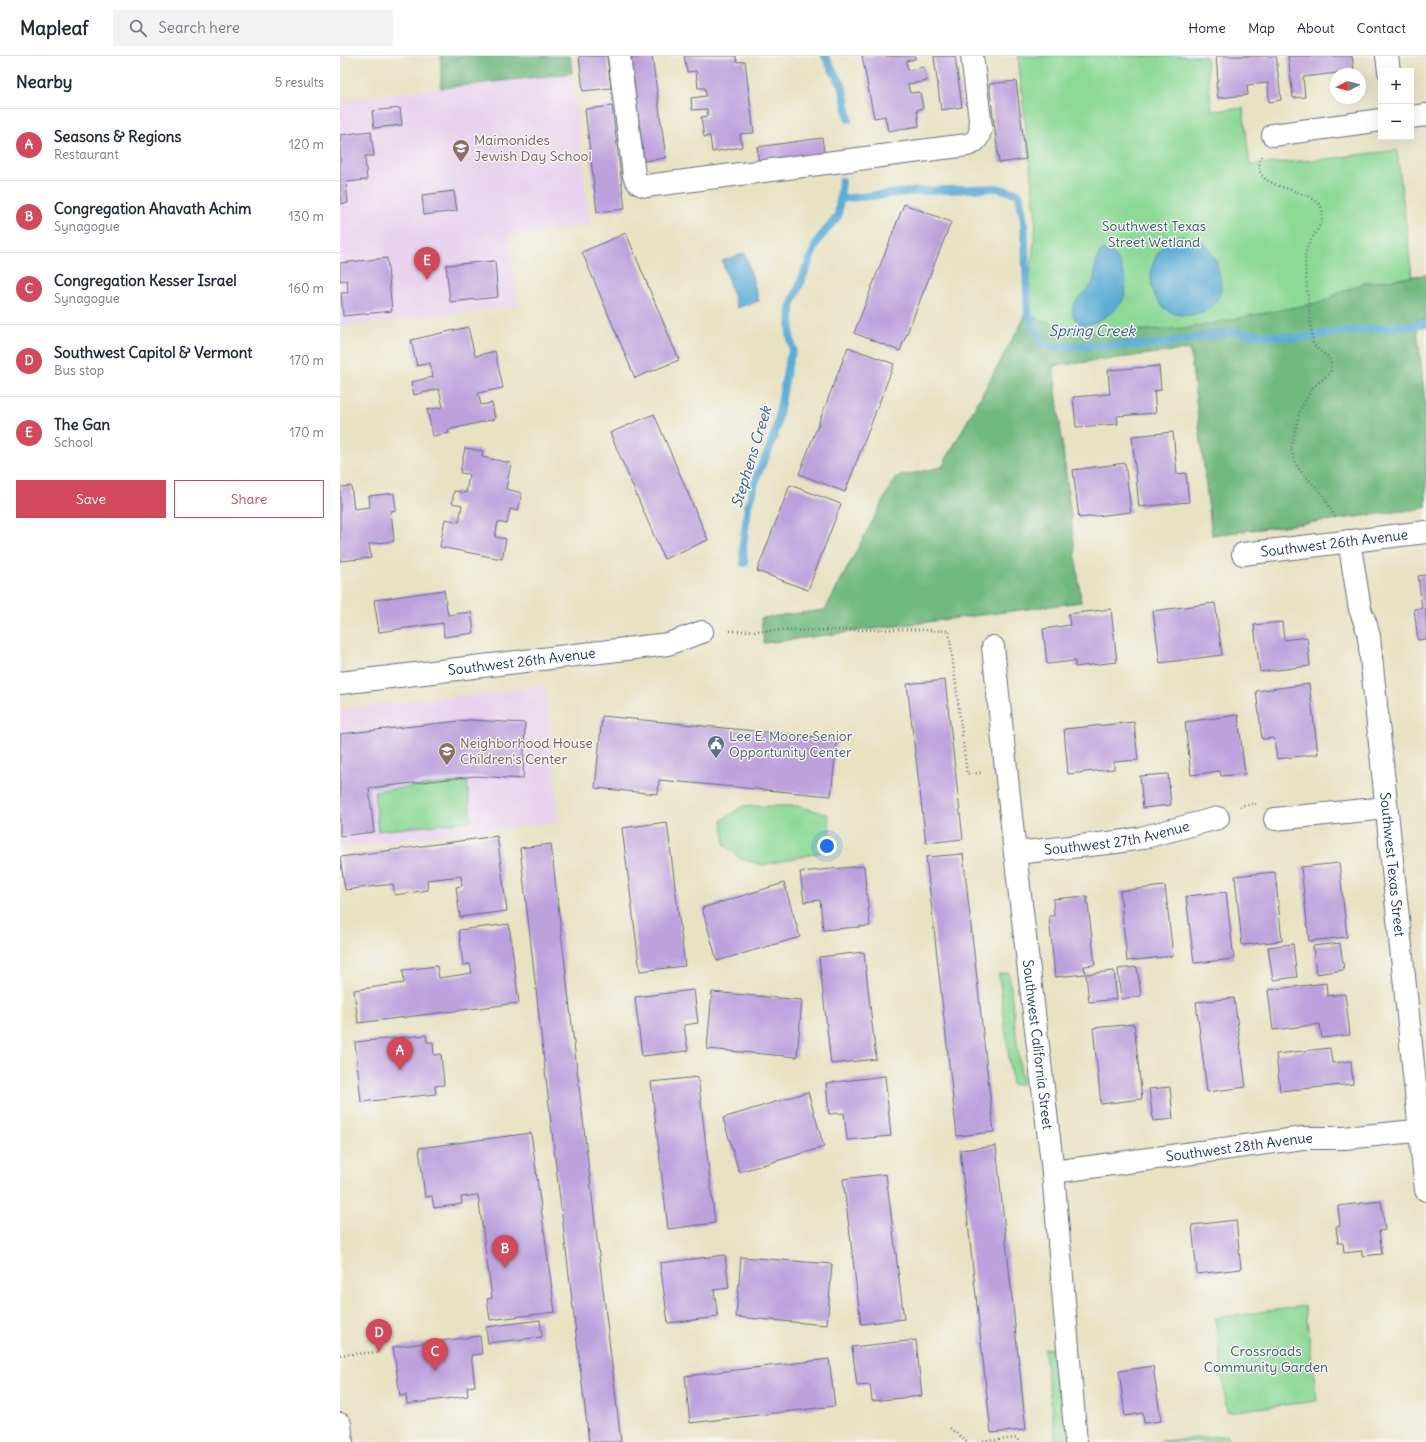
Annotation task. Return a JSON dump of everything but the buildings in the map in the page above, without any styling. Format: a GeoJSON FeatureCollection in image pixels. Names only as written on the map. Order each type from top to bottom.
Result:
{"type":"FeatureCollection","features":[{"type":"Feature","properties":{"kind":"street"},"geometry":{"type":"LineString","coordinates":[[619,56],[634,175],[636,181],[646,186],[974,143],[980,136],[981,127],[972,56]]}},
{"type":"Feature","properties":{"kind":"street"},"geometry":{"type":"LineString","coordinates":[[1387,56],[1389,68]]}},
{"type":"Feature","properties":{"kind":"street"},"geometry":{"type":"LineString","coordinates":[[1414,117],[1426,115]]}},
{"type":"Feature","properties":{"kind":"street"},"geometry":{"type":"LineString","coordinates":[[1273,134],[1378,120]]}},
{"type":"Feature","properties":{"kind":"street","name":"Southwest 26th Avenue"},"geometry":{"type":"LineString","coordinates":[[1243,554],[1426,532]]}},
{"type":"Feature","properties":{"kind":"street","name":"Southwest Texas Street"},"geometry":{"type":"LineString","coordinates":[[1349,541],[1360,609],[1369,637],[1386,808],[1423,1130],[1426,1190]]}},
{"type":"Feature","properties":{"kind":"street","name":"Southwest 26th Avenue"},"geometry":{"type":"LineString","coordinates":[[340,683],[668,644],[702,632]]}},
{"type":"Feature","properties":{"kind":"street","name":"Southwest California Street"},"geometry":{"type":"LineString","coordinates":[[993,647],[1015,853],[1054,1172],[1076,1442]]}},
{"type":"Feature","properties":{"kind":"street"},"geometry":{"type":"LineString","coordinates":[[1275,819],[1386,808]]}},
{"type":"Feature","properties":{"kind":"street","name":"Southwest 27th Avenue"},"geometry":{"type":"LineString","coordinates":[[1015,853],[1141,838],[1218,818]]}},
{"type":"Feature","properties":{"kind":"street","name":"Southwest 28th Avenue"},"geometry":{"type":"LineString","coordinates":[[1054,1172],[1303,1138],[1344,1138],[1423,1130]]}},
{"type":"Feature","properties":{"kind":"street"},"geometry":{"type":"LineString","coordinates":[[340,1424],[342,1442]]}},
{"type":"Feature","properties":{"kind":"path"},"geometry":{"type":"LineString","coordinates":[[1273,134],[1264,150],[1259,164],[1261,174],[1267,180],[1312,198],[1320,205],[1324,214],[1319,228],[1311,239],[1306,251],[1305,267],[1313,343],[1316,348],[1326,354],[1332,364],[1330,374],[1312,388],[1300,410],[1291,449],[1298,468],[1324,496],[1349,541]]}},
{"type":"Feature","properties":{"kind":"path"},"geometry":{"type":"LineString","coordinates":[[702,632],[906,629],[949,631],[967,774]]}},
{"type":"Feature","properties":{"kind":"path"},"geometry":{"type":"LineString","coordinates":[[1218,818],[1231,817],[1243,805],[1256,804],[1264,806],[1275,819]]}},
{"type":"Feature","properties":{"kind":"path"},"geometry":{"type":"LineString","coordinates":[[340,1356],[379,1352]]}},
{"type":"Feature","properties":{"kind":"path"},"geometry":{"type":"LineString","coordinates":[[950,1428],[968,1442]]}},
{"type":"Feature","properties":{"kind":"path"},"geometry":{"type":"LineString","coordinates":[[979,1442],[1017,1438],[1019,1442]]}},
{"type":"Feature","properties":{"kind":"shaded area","name":"Maimonides Jewish Day School"},"geometry":{"type":"Polygon","coordinates":[[[572,73],[590,225],[509,235],[518,306],[340,327],[340,100],[572,73]]]}},
{"type":"Feature","properties":{"kind":"shaded area","name":"Neighborhood House Children's Center"},"geometry":{"type":"Polygon","coordinates":[[[545,686],[560,822],[340,847],[340,709],[545,686]]]}},
{"type":"Feature","properties":{"kind":"green space"},"geometry":{"type":"Polygon","coordinates":[[[441,56],[570,56],[572,73],[441,88],[441,56]]]}},
{"type":"Feature","properties":{"kind":"green space","name":"Southwest Texas Street Wetland"},"geometry":{"type":"Polygon","coordinates":[[[1018,56],[1206,56],[1212,111],[1243,108],[1250,165],[1325,159],[1397,150],[1412,276],[1426,275],[1426,319],[1416,320],[1426,410],[1426,508],[1212,535],[1190,349],[1053,366],[1081,602],[764,643],[761,618],[825,610],[896,477],[942,467],[1026,315],[1036,222],[1018,56]]]}},
{"type":"Feature","properties":{"kind":"green space"},"geometry":{"type":"Polygon","coordinates":[[[1426,275],[1426,319],[1416,320],[1426,410],[1426,508],[1212,535],[1190,349],[1053,366],[1081,602],[764,643],[761,618],[825,610],[896,477],[942,467],[1026,315],[1082,333],[1187,328],[1322,302],[1364,283],[1426,275]]]}},
{"type":"Feature","properties":{"kind":"green space"},"geometry":{"type":"Polygon","coordinates":[[[467,781],[471,821],[378,831],[374,791],[467,781]]]}},
{"type":"Feature","properties":{"kind":"green space"},"geometry":{"type":"Polygon","coordinates":[[[743,806],[799,806],[828,815],[831,839],[819,853],[763,865],[741,859],[725,845],[722,820],[743,806]]]}},
{"type":"Feature","properties":{"kind":"green space"},"geometry":{"type":"Polygon","coordinates":[[[1009,973],[1022,1084],[1012,1085],[999,974],[1009,973]]]}},
{"type":"Feature","properties":{"kind":"green space","name":"Crossroads Community Garden"},"geometry":{"type":"Polygon","coordinates":[[[1305,1306],[1317,1401],[1227,1412],[1215,1318],[1305,1306]]]}},
{"type":"Feature","properties":{"kind":"green space"},"geometry":{"type":"Polygon","coordinates":[[[1057,1348],[1068,1442],[1056,1442],[1044,1349],[1057,1348]]]}},
{"type":"Feature","properties":{"kind":"green space"},"geometry":{"type":"Polygon","coordinates":[[[1228,1435],[1229,1442],[1159,1442],[1164,1441],[1228,1435]]]}},
{"type":"Feature","properties":{"kind":"water"},"geometry":{"type":"Polygon","coordinates":[[[1178,236],[1196,239],[1207,246],[1214,257],[1220,276],[1221,292],[1215,303],[1208,309],[1189,315],[1173,313],[1161,305],[1154,292],[1151,277],[1154,262],[1163,247],[1178,236]]]}},
{"type":"Feature","properties":{"kind":"water"},"geometry":{"type":"Polygon","coordinates":[[[1105,250],[1115,255],[1123,273],[1125,289],[1123,300],[1107,316],[1091,324],[1084,325],[1078,323],[1074,317],[1074,304],[1091,286],[1094,278],[1097,258],[1100,252],[1105,250]]]}},
{"type":"Feature","properties":{"kind":"water"},"geometry":{"type":"Polygon","coordinates":[[[745,253],[759,301],[737,308],[722,261],[745,253]]]}},
{"type":"Feature","properties":{"kind":"waterway","name":"Stephens Creek"},"geometry":{"type":"LineString","coordinates":[[825,56],[842,85],[849,119]]}},
{"type":"Feature","properties":{"kind":"waterway","name":"Stephens Creek"},"geometry":{"type":"LineString","coordinates":[[744,563],[743,546],[748,505],[759,471],[776,430],[788,365],[793,349],[790,335],[791,306],[818,240],[838,216],[842,181]]}},
{"type":"Feature","properties":{"kind":"waterway","name":"Spring Creek"},"geometry":{"type":"LineString","coordinates":[[840,199],[919,191],[997,188],[1019,194],[1024,221],[1028,314],[1043,345],[1060,347],[1160,344],[1233,332],[1296,338],[1426,324]]}},
{"type":"Feature","properties":{"kind":"place","name":"Maimonides Jewish Day School"},"geometry":{"type":"Point","coordinates":[461,163]}},
{"type":"Feature","properties":{"kind":"place","name":"The Gan"},"geometry":{"type":"Point","coordinates":[427,280]}},
{"type":"Feature","properties":{"kind":"place","name":"Lee E. Moore Senior Opportunity Center"},"geometry":{"type":"Point","coordinates":[716,759]}},
{"type":"Feature","properties":{"kind":"place","name":"Neighborhood House Children's Center"},"geometry":{"type":"Point","coordinates":[447,766]}},
{"type":"Feature","properties":{"kind":"place","name":"Seasons & Regions"},"geometry":{"type":"Point","coordinates":[400,1070]}},
{"type":"Feature","properties":{"kind":"place","name":"Congregation Ahavath Achim"},"geometry":{"type":"Point","coordinates":[505,1268]}},
{"type":"Feature","properties":{"kind":"place","name":"Southwest Capitol & Vermont"},"geometry":{"type":"Point","coordinates":[379,1352]}},
{"type":"Feature","properties":{"kind":"place","name":"Congregation Kesser Israel"},"geometry":{"type":"Point","coordinates":[435,1371]}}]}
